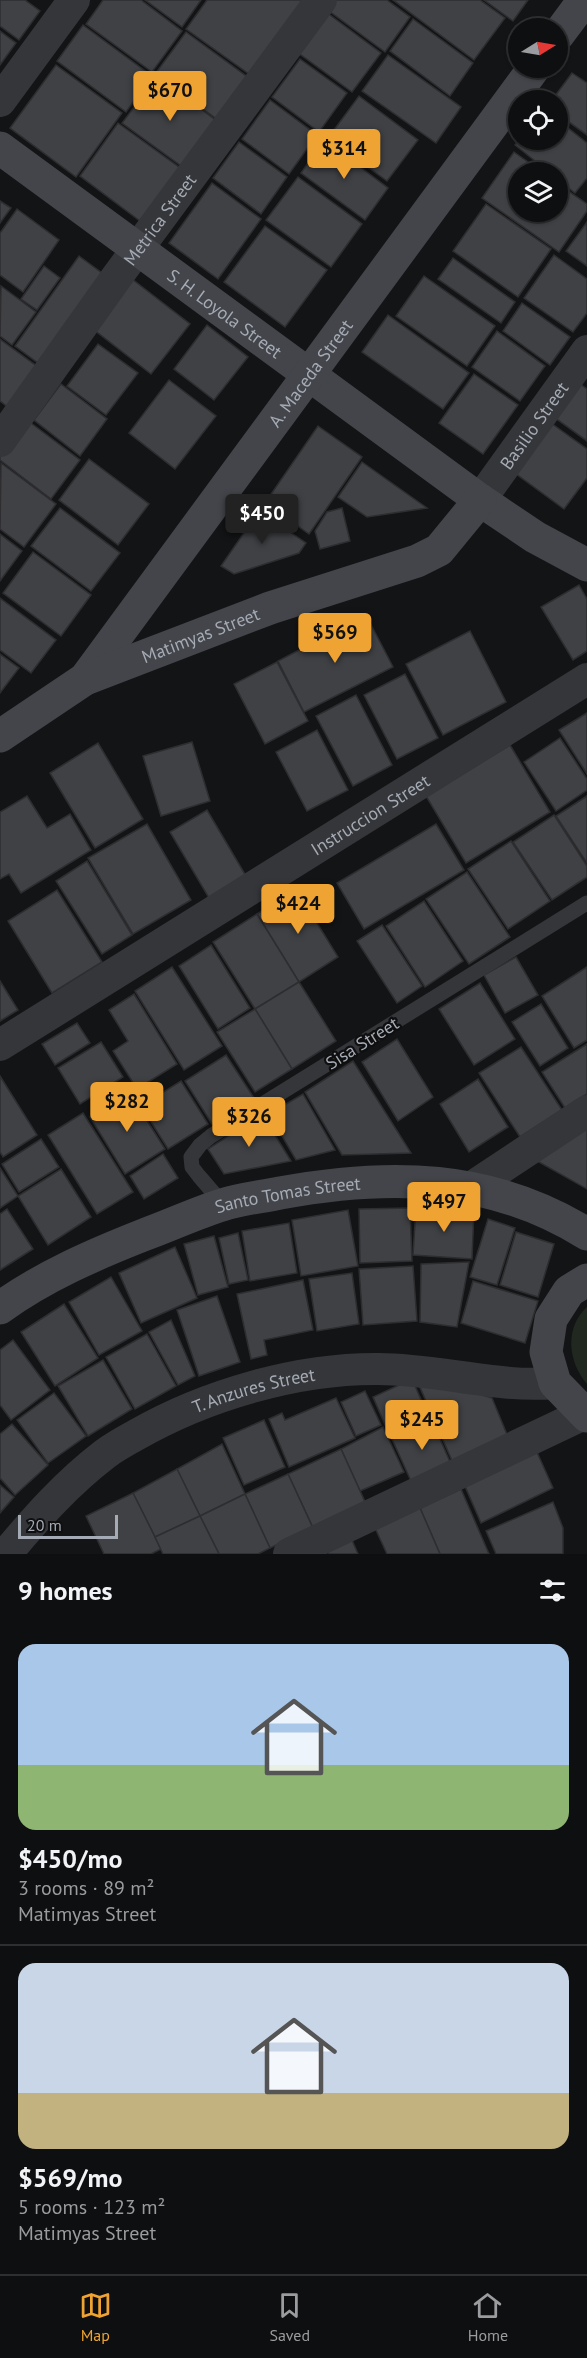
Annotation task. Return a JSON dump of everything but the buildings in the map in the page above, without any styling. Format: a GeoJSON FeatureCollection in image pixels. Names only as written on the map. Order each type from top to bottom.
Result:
{"type":"FeatureCollection","features":[{"type":"Feature","properties":{"kind":"street"},"geometry":{"type":"LineString","coordinates":[[0,101],[74,0]]}},
{"type":"Feature","properties":{"kind":"street","name":"Metrica Street"},"geometry":{"type":"LineString","coordinates":[[0,441],[321,0]]}},
{"type":"Feature","properties":{"kind":"street"},"geometry":{"type":"LineString","coordinates":[[568,22],[584,0]]}},
{"type":"Feature","properties":{"kind":"street","name":"A. Maceda Street"},"geometry":{"type":"LineString","coordinates":[[85,679],[527,78]]}},
{"type":"Feature","properties":{"kind":"street","name":"S. H. Loyola Street"},"geometry":{"type":"LineString","coordinates":[[0,148],[480,500]]}},
{"type":"Feature","properties":{"kind":"street","name":"Basilio Street"},"geometry":{"type":"LineString","coordinates":[[480,500],[587,351]]}},
{"type":"Feature","properties":{"kind":"street"},"geometry":{"type":"LineString","coordinates":[[480,500],[535,537],[587,565]]}},
{"type":"Feature","properties":{"kind":"street","name":"Matimyas Street"},"geometry":{"type":"LineString","coordinates":[[0,736],[85,679],[270,608],[417,561],[439,550],[480,500]]}},
{"type":"Feature","properties":{"kind":"street","name":"Instruccion Street"},"geometry":{"type":"LineString","coordinates":[[0,1045],[587,679]]}},
{"type":"Feature","properties":{"kind":"street"},"geometry":{"type":"LineString","coordinates":[[472,1187],[587,1111]]}},
{"type":"Feature","properties":{"kind":"street","name":"Santo Tomas Street"},"geometry":{"type":"LineString","coordinates":[[0,1308],[36,1285],[111,1248],[224,1204],[312,1187],[408,1180],[472,1187],[534,1207],[566,1221],[587,1234]]}},
{"type":"Feature","properties":{"kind":"street"},"geometry":{"type":"LineString","coordinates":[[289,1554],[586,1415],[555,1383],[546,1352],[551,1319],[569,1291],[587,1280]]}},
{"type":"Feature","properties":{"kind":"street","name":"T. Anzures Street"},"geometry":{"type":"LineString","coordinates":[[6,1554],[36,1518],[76,1478],[107,1452],[163,1420],[225,1395],[330,1371],[377,1369],[418,1370],[532,1385],[555,1383]]}},
{"type":"Feature","properties":{"kind":"lane","name":"Sisa Street"},"geometry":{"type":"LineString","coordinates":[[224,1204],[192,1167],[191,1157],[200,1145],[587,903]]}},
{"type":"Feature","properties":{"kind":"shaded area"},"geometry":{"type":"Polygon","coordinates":[[[587,1307],[587,1384],[576,1366],[571,1345],[575,1325],[587,1307]]]}}]}
